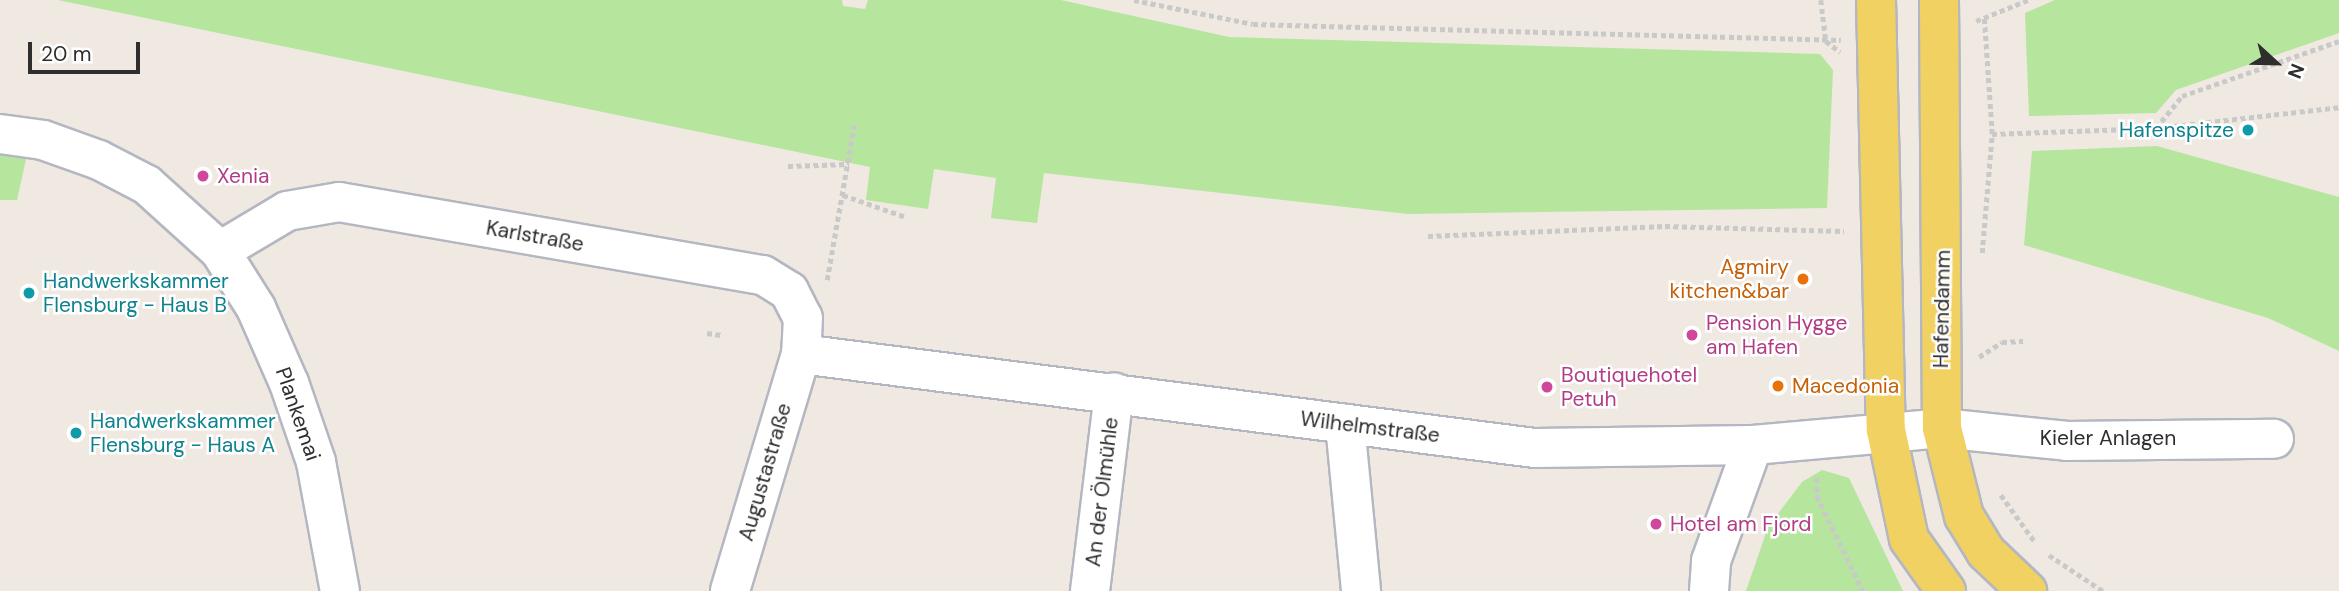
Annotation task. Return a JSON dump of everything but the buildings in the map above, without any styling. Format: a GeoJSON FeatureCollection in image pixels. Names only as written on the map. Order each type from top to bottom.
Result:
{"type":"FeatureCollection","features":[{"type":"Feature","properties":{"kind":"main road"},"geometry":{"type":"LineString","coordinates":[[1876,0],[1886,430],[1909,540],[1946,591]]}},
{"type":"Feature","properties":{"kind":"main road","name":"Hafendamm"},"geometry":{"type":"LineString","coordinates":[[1939,0],[1942,428],[1964,516],[1986,552],[2027,591]]}},
{"type":"Feature","properties":{"kind":"street","name":"Plankemai"},"geometry":{"type":"LineString","coordinates":[[0,134],[43,140],[99,160],[147,185],[220,251],[256,308],[289,383],[316,462],[340,591]]}},
{"type":"Feature","properties":{"kind":"street","name":"Karlstraße"},"geometry":{"type":"LineString","coordinates":[[220,251],[287,211],[339,202],[763,275],[789,291],[802,336]]}},
{"type":"Feature","properties":{"kind":"street","name":"Wilhelmstraße"},"geometry":{"type":"LineString","coordinates":[[802,336],[1114,393],[1535,447],[1753,445],[1886,430],[1942,428]]}},
{"type":"Feature","properties":{"kind":"street","name":"Augustastraße"},"geometry":{"type":"LineString","coordinates":[[730,591],[802,336]]}},
{"type":"Feature","properties":{"kind":"street","name":"An der Ölmühle"},"geometry":{"type":"LineString","coordinates":[[1090,591],[1114,393]]}},
{"type":"Feature","properties":{"kind":"street"},"geometry":{"type":"LineString","coordinates":[[1345,424],[1361,591]]}},
{"type":"Feature","properties":{"kind":"street","name":"Kieler Anlagen"},"geometry":{"type":"LineString","coordinates":[[1942,428],[2067,441],[2274,439]]}},
{"type":"Feature","properties":{"kind":"street"},"geometry":{"type":"LineString","coordinates":[[1709,591],[1711,561],[1753,445]]}},
{"type":"Feature","properties":{"kind":"path"},"geometry":{"type":"LineString","coordinates":[[1134,0],[1253,24],[1826,41],[1821,0]]}},
{"type":"Feature","properties":{"kind":"path"},"geometry":{"type":"LineString","coordinates":[[1981,267],[1992,134],[1984,18]]}},
{"type":"Feature","properties":{"kind":"path"},"geometry":{"type":"LineString","coordinates":[[2156,128],[2182,96],[2339,41]]}},
{"type":"Feature","properties":{"kind":"path"},"geometry":{"type":"LineString","coordinates":[[1992,134],[2156,128],[2339,107]]}},
{"type":"Feature","properties":{"kind":"path"},"geometry":{"type":"LineString","coordinates":[[802,336],[825,288],[854,125]]}},
{"type":"Feature","properties":{"kind":"path"},"geometry":{"type":"LineString","coordinates":[[788,166],[849,164]]}},
{"type":"Feature","properties":{"kind":"path"},"geometry":{"type":"LineString","coordinates":[[843,195],[906,217]]}},
{"type":"Feature","properties":{"kind":"path"},"geometry":{"type":"LineString","coordinates":[[1429,236],[1665,226],[1852,231]]}},
{"type":"Feature","properties":{"kind":"path"},"geometry":{"type":"LineString","coordinates":[[707,333],[722,335]]}},
{"type":"Feature","properties":{"kind":"path"},"geometry":{"type":"LineString","coordinates":[[1974,347],[1973,360],[2003,342],[2023,341]]}},
{"type":"Feature","properties":{"kind":"path"},"geometry":{"type":"LineString","coordinates":[[1815,439],[1817,496],[1863,591]]}},
{"type":"Feature","properties":{"kind":"path"},"geometry":{"type":"LineString","coordinates":[[1998,490],[2034,541],[2103,591]]}},
{"type":"Feature","properties":{"kind":"green space"},"geometry":{"type":"Polygon","coordinates":[[[58,0],[842,0],[843,6],[865,9],[868,0],[1061,0],[1229,37],[1820,54],[1833,70],[1827,208],[1408,214],[1044,173],[1037,223],[991,218],[996,178],[934,169],[928,209],[866,200],[870,167],[58,0]]]}},
{"type":"Feature","properties":{"kind":"green space"},"geometry":{"type":"Polygon","coordinates":[[[2055,0],[2339,0],[2339,33],[2176,90],[2156,113],[2029,116],[2025,13],[2055,0]]]}},
{"type":"Feature","properties":{"kind":"green space"},"geometry":{"type":"Polygon","coordinates":[[[2157,146],[2339,197],[2339,351],[2268,318],[2024,245],[2032,151],[2157,146]]]}},
{"type":"Feature","properties":{"kind":"green space"},"geometry":{"type":"Polygon","coordinates":[[[0,154],[27,155],[17,200],[0,200],[0,154]]]}},
{"type":"Feature","properties":{"kind":"green space"},"geometry":{"type":"Polygon","coordinates":[[[1822,470],[1849,478],[1903,591],[1746,591],[1768,527],[1802,482],[1822,470]]]}},
{"type":"Feature","properties":{"kind":"place","name":"Hafenspitze"},"geometry":{"type":"Point","coordinates":[2248,130]}},
{"type":"Feature","properties":{"kind":"place","name":"Xenia"},"geometry":{"type":"Point","coordinates":[203,176]}},
{"type":"Feature","properties":{"kind":"place","name":"Agmiry kitchen&bar"},"geometry":{"type":"Point","coordinates":[1803,279]}},
{"type":"Feature","properties":{"kind":"place","name":"Handwerkskammer Flensburg - Haus B"},"geometry":{"type":"Point","coordinates":[29,293]}},
{"type":"Feature","properties":{"kind":"place","name":"Pension Hygge am Hafen"},"geometry":{"type":"Point","coordinates":[1692,335]}},
{"type":"Feature","properties":{"kind":"place","name":"Macedonia"},"geometry":{"type":"Point","coordinates":[1778,386]}},
{"type":"Feature","properties":{"kind":"place","name":"Boutiquehotel Petuh"},"geometry":{"type":"Point","coordinates":[1547,387]}},
{"type":"Feature","properties":{"kind":"place","name":"Handwerkskammer Flensburg - Haus A"},"geometry":{"type":"Point","coordinates":[76,433]}},
{"type":"Feature","properties":{"kind":"place","name":"Hotel am Fjord"},"geometry":{"type":"Point","coordinates":[1656,524]}}]}
